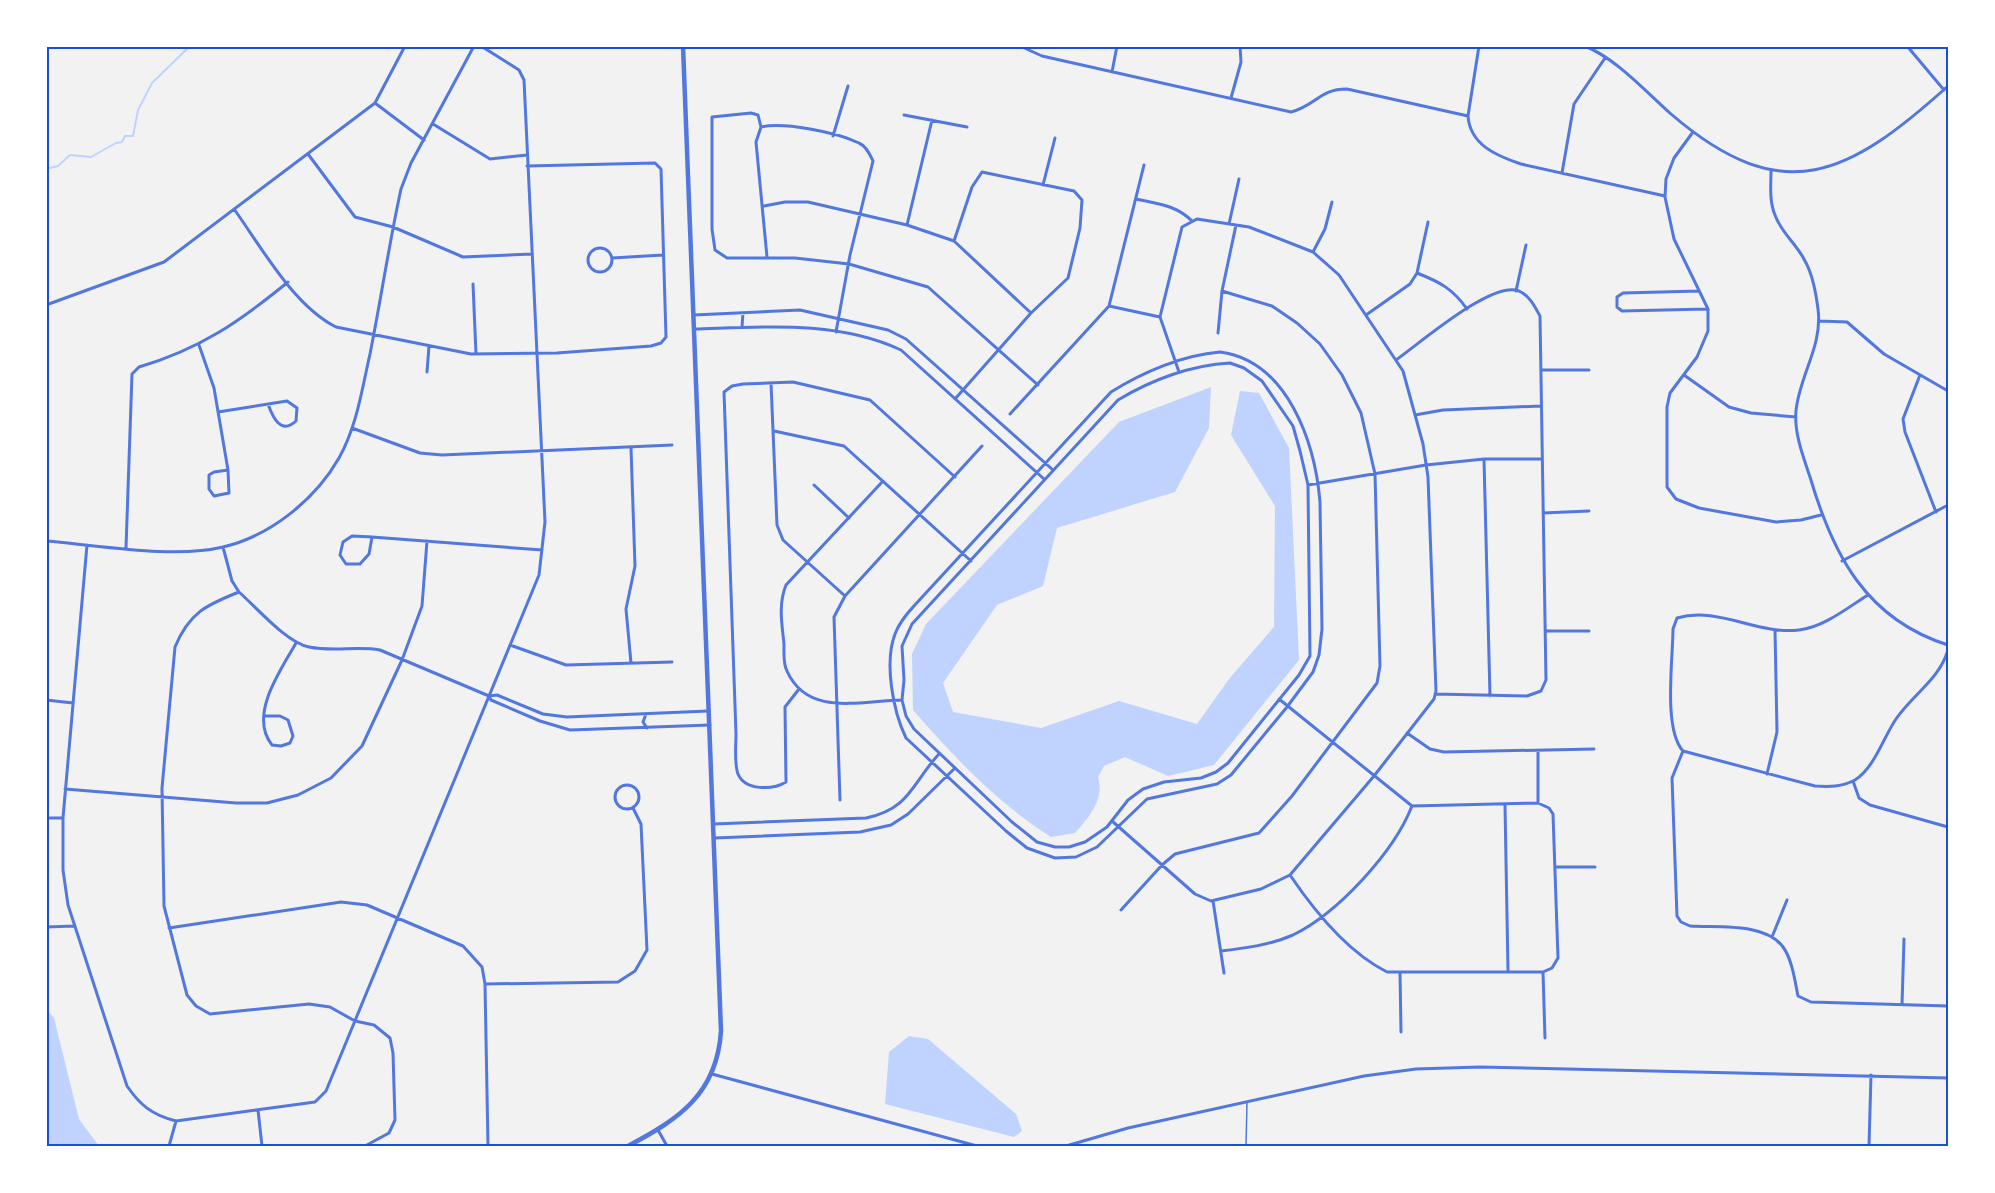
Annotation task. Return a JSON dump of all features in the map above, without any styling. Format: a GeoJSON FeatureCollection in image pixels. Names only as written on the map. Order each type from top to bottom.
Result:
{"type":"FeatureCollection","features":[{"type":"Feature","properties":{"kind":"street"},"geometry":{"type":"LineString","coordinates":[[46,304],[164,262],[375,104],[405,46]]}},
{"type":"Feature","properties":{"kind":"street"},"geometry":{"type":"LineString","coordinates":[[46,541],[186,551],[223,547],[258,534],[297,508],[320,486],[338,460],[352,428],[401,189],[423,140],[474,46]]}},
{"type":"Feature","properties":{"kind":"street"},"geometry":{"type":"LineString","coordinates":[[87,545],[65,789],[63,870],[68,905],[127,1086],[139,1105],[159,1117],[176,1121],[315,1102],[326,1091],[510,645],[538,575],[542,550],[545,522],[524,80],[519,70],[481,46]]}},
{"type":"Feature","properties":{"kind":"street"},"geometry":{"type":"LineString","coordinates":[[628,1146],[658,1130],[691,1105],[712,1074],[720,1048],[722,1012],[682,46]]}},
{"type":"Feature","properties":{"kind":"street"},"geometry":{"type":"LineString","coordinates":[[1020,46],[1042,56],[1291,112],[1307,108],[1328,91],[1347,89],[1468,116]]}},
{"type":"Feature","properties":{"kind":"street"},"geometry":{"type":"LineString","coordinates":[[1112,72],[1117,46]]}},
{"type":"Feature","properties":{"kind":"street"},"geometry":{"type":"LineString","coordinates":[[1231,98],[1241,62],[1240,46]]}},
{"type":"Feature","properties":{"kind":"street"},"geometry":{"type":"LineString","coordinates":[[1479,46],[1468,122],[1480,145],[1498,156],[1665,196]]}},
{"type":"Feature","properties":{"kind":"street"},"geometry":{"type":"LineString","coordinates":[[1585,46],[1605,58],[1692,132],[1717,150],[1745,163],[1771,170],[1825,168],[1856,157],[1880,143],[1948,86]]}},
{"type":"Feature","properties":{"kind":"street"},"geometry":{"type":"LineString","coordinates":[[1907,46],[1944,90]]}},
{"type":"Feature","properties":{"kind":"street"},"geometry":{"type":"LineString","coordinates":[[1562,173],[1574,104],[1605,58]]}},
{"type":"Feature","properties":{"kind":"street"},"geometry":{"type":"LineString","coordinates":[[833,136],[848,86]]}},
{"type":"Feature","properties":{"kind":"street"},"geometry":{"type":"LineString","coordinates":[[375,104],[423,140]]}},
{"type":"Feature","properties":{"kind":"street"},"geometry":{"type":"LineString","coordinates":[[767,257],[764,206],[756,142],[761,128],[758,115],[752,113],[712,117],[712,206],[715,250],[727,258],[747,260],[767,257],[849,264],[928,287],[1038,385]]}},
{"type":"Feature","properties":{"kind":"street"},"geometry":{"type":"LineString","coordinates":[[904,115],[967,127]]}},
{"type":"Feature","properties":{"kind":"street"},"geometry":{"type":"LineString","coordinates":[[907,225],[932,120]]}},
{"type":"Feature","properties":{"kind":"street"},"geometry":{"type":"LineString","coordinates":[[433,124],[490,159],[527,155]]}},
{"type":"Feature","properties":{"kind":"street"},"geometry":{"type":"LineString","coordinates":[[761,128],[774,124],[790,125],[860,143],[870,152],[873,161],[836,332]]}},
{"type":"Feature","properties":{"kind":"street"},"geometry":{"type":"LineString","coordinates":[[1692,132],[1674,158],[1666,179],[1665,196],[1674,239],[1708,309],[1708,331],[1704,343],[1670,393],[1667,407],[1667,487],[1676,499],[1699,508],[1776,522],[1801,520],[1821,515]]}},
{"type":"Feature","properties":{"kind":"street"},"geometry":{"type":"LineString","coordinates":[[1043,185],[1055,138]]}},
{"type":"Feature","properties":{"kind":"street"},"geometry":{"type":"LineString","coordinates":[[308,153],[355,217],[393,227],[463,257],[532,254]]}},
{"type":"Feature","properties":{"kind":"street"},"geometry":{"type":"LineString","coordinates":[[234,209],[317,317],[336,327],[476,354],[537,351],[579,352],[651,346],[661,343],[666,337],[661,169],[656,163],[527,166]]}},
{"type":"Feature","properties":{"kind":"street"},"geometry":{"type":"LineString","coordinates":[[1011,414],[1109,306],[1144,165]]}},
{"type":"Feature","properties":{"kind":"street"},"geometry":{"type":"LineString","coordinates":[[1771,170],[1771,200],[1775,216],[1783,231],[1805,260],[1815,290],[1819,321],[1815,346],[1798,397],[1796,417],[1798,439],[1821,515],[1842,561],[1868,595],[1899,621],[1948,645]]}},
{"type":"Feature","properties":{"kind":"street"},"geometry":{"type":"LineString","coordinates":[[954,242],[972,187],[982,172],[1074,191],[1082,200],[1083,208],[1068,278],[1031,313],[955,399]]}},
{"type":"Feature","properties":{"kind":"street"},"geometry":{"type":"LineString","coordinates":[[1229,224],[1239,179]]}},
{"type":"Feature","properties":{"kind":"street"},"geometry":{"type":"LineString","coordinates":[[1136,199],[1173,207],[1182,211],[1192,221]]}},
{"type":"Feature","properties":{"kind":"street"},"geometry":{"type":"LineString","coordinates":[[764,206],[785,202],[808,202],[907,225],[954,242],[1031,313]]}},
{"type":"Feature","properties":{"kind":"street"},"geometry":{"type":"LineString","coordinates":[[1313,252],[1325,229],[1332,202]]}},
{"type":"Feature","properties":{"kind":"street"},"geometry":{"type":"LineString","coordinates":[[1112,821],[1195,894],[1213,901],[1261,890],[1290,875],[1374,776],[1435,694],[1426,465],[1415,415],[1403,371],[1339,275],[1313,252],[1269,234],[1236,225],[1197,219],[1182,227],[1160,317],[1179,372]]}},
{"type":"Feature","properties":{"kind":"street"},"geometry":{"type":"LineString","coordinates":[[1366,315],[1410,284],[1417,273],[1428,222]]}},
{"type":"Feature","properties":{"kind":"street"},"geometry":{"type":"LineString","coordinates":[[1218,333],[1222,291],[1236,225]]}},
{"type":"Feature","properties":{"kind":"street"},"geometry":{"type":"LineString","coordinates":[[1516,291],[1526,245]]}},
{"type":"Feature","properties":{"kind":"street"},"geometry":{"type":"LineString","coordinates":[[600,248],[610,252],[612,258],[610,269],[600,273],[591,269],[588,262],[591,252],[600,248]]}},
{"type":"Feature","properties":{"kind":"street"},"geometry":{"type":"LineString","coordinates":[[612,258],[663,255]]}},
{"type":"Feature","properties":{"kind":"street"},"geometry":{"type":"LineString","coordinates":[[1417,273],[1443,283],[1467,309]]}},
{"type":"Feature","properties":{"kind":"street"},"geometry":{"type":"LineString","coordinates":[[126,548],[132,374],[138,367],[199,345],[253,311],[288,282]]}},
{"type":"Feature","properties":{"kind":"street"},"geometry":{"type":"LineString","coordinates":[[473,284],[476,354]]}},
{"type":"Feature","properties":{"kind":"street"},"geometry":{"type":"LineString","coordinates":[[1396,360],[1486,296],[1508,290],[1516,291],[1532,302],[1540,316],[1546,680],[1541,691],[1527,696],[1435,694]]}},
{"type":"Feature","properties":{"kind":"street"},"geometry":{"type":"LineString","coordinates":[[1121,910],[1175,854],[1259,833],[1332,744],[1377,684],[1380,666],[1375,474],[1361,413],[1342,375],[1320,344],[1297,323],[1272,306],[1222,291]]}},
{"type":"Feature","properties":{"kind":"street"},"geometry":{"type":"LineString","coordinates":[[1700,291],[1623,294],[1617,297],[1617,307],[1622,310],[1708,309]]}},
{"type":"Feature","properties":{"kind":"street"},"geometry":{"type":"LineString","coordinates":[[1109,306],[1160,317]]}},
{"type":"Feature","properties":{"kind":"street"},"geometry":{"type":"LineString","coordinates":[[694,315],[800,310],[888,330],[906,339],[1053,470]]}},
{"type":"Feature","properties":{"kind":"street"},"geometry":{"type":"LineString","coordinates":[[742,327],[743,313]]}},
{"type":"Feature","properties":{"kind":"street"},"geometry":{"type":"LineString","coordinates":[[1819,321],[1847,322],[1884,354],[1948,391]]}},
{"type":"Feature","properties":{"kind":"street"},"geometry":{"type":"LineString","coordinates":[[694,329],[801,325],[887,343],[901,350],[1044,479]]}},
{"type":"Feature","properties":{"kind":"street"},"geometry":{"type":"LineString","coordinates":[[199,345],[214,388],[228,470],[229,493],[214,496],[209,489],[209,476],[214,472],[228,470]]}},
{"type":"Feature","properties":{"kind":"street"},"geometry":{"type":"LineString","coordinates":[[427,372],[429,345]]}},
{"type":"Feature","properties":{"kind":"street"},"geometry":{"type":"LineString","coordinates":[[1220,352],[1251,360],[1264,370],[1297,413],[1307,433],[1318,483],[1322,629],[1319,656],[1313,672],[1231,775],[1217,784],[1147,799],[1097,847],[1076,856],[1055,858],[1027,848],[906,738],[898,721],[893,700],[892,650],[898,628],[913,606],[1111,392],[1126,382],[1176,362],[1220,352]]}},
{"type":"Feature","properties":{"kind":"street"},"geometry":{"type":"LineString","coordinates":[[1230,363],[1244,368],[1262,381],[1293,426],[1308,485],[1310,656],[1299,675],[1228,764],[1201,778],[1164,782],[1143,789],[1128,800],[1112,821],[1085,842],[1069,847],[1037,842],[1012,822],[914,729],[906,716],[902,700],[904,680],[902,646],[912,624],[1053,470],[1118,400],[1136,389],[1179,372],[1212,364],[1230,363]]}},
{"type":"Feature","properties":{"kind":"street"},"geometry":{"type":"LineString","coordinates":[[1541,370],[1589,370]]}},
{"type":"Feature","properties":{"kind":"street"},"geometry":{"type":"LineString","coordinates":[[1684,375],[1729,407],[1751,413],[1796,417]]}},
{"type":"Feature","properties":{"kind":"street"},"geometry":{"type":"LineString","coordinates":[[1920,375],[1906,409],[1904,426],[1936,512]]}},
{"type":"Feature","properties":{"kind":"street"},"geometry":{"type":"LineString","coordinates":[[799,689],[785,707],[786,782],[767,788],[754,787],[738,774],[724,392],[732,386],[793,382],[870,400],[955,477]]}},
{"type":"Feature","properties":{"kind":"street"},"geometry":{"type":"LineString","coordinates":[[771,383],[777,525],[783,540],[845,597]]}},
{"type":"Feature","properties":{"kind":"street"},"geometry":{"type":"LineString","coordinates":[[218,412],[268,404],[287,402],[293,404],[298,412],[296,421],[290,425],[279,425],[273,420],[268,404]]}},
{"type":"Feature","properties":{"kind":"street"},"geometry":{"type":"LineString","coordinates":[[1415,415],[1443,410],[1541,406]]}},
{"type":"Feature","properties":{"kind":"street"},"geometry":{"type":"LineString","coordinates":[[352,428],[420,453],[442,455],[672,445]]}},
{"type":"Feature","properties":{"kind":"street"},"geometry":{"type":"LineString","coordinates":[[774,431],[844,446],[970,561]]}},
{"type":"Feature","properties":{"kind":"street"},"geometry":{"type":"LineString","coordinates":[[840,800],[834,617],[845,597],[982,446]]}},
{"type":"Feature","properties":{"kind":"street"},"geometry":{"type":"LineString","coordinates":[[631,448],[634,566],[626,609],[631,663]]}},
{"type":"Feature","properties":{"kind":"street"},"geometry":{"type":"LineString","coordinates":[[1308,485],[1426,465],[1484,459],[1542,459]]}},
{"type":"Feature","properties":{"kind":"street"},"geometry":{"type":"LineString","coordinates":[[1484,459],[1490,696]]}},
{"type":"Feature","properties":{"kind":"street"},"geometry":{"type":"LineString","coordinates":[[883,481],[786,585],[780,600],[786,670],[799,689],[816,702],[836,704],[902,700]]}},
{"type":"Feature","properties":{"kind":"street"},"geometry":{"type":"LineString","coordinates":[[814,485],[849,518]]}},
{"type":"Feature","properties":{"kind":"street"},"geometry":{"type":"LineString","coordinates":[[1842,561],[1948,504]]}},
{"type":"Feature","properties":{"kind":"street"},"geometry":{"type":"LineString","coordinates":[[1543,513],[1589,511]]}},
{"type":"Feature","properties":{"kind":"street"},"geometry":{"type":"LineString","coordinates":[[372,537],[369,554],[360,564],[346,564],[340,555],[343,542],[351,536],[372,537],[542,550]]}},
{"type":"Feature","properties":{"kind":"street"},"geometry":{"type":"LineString","coordinates":[[65,789],[267,803],[298,795],[332,778],[362,746],[402,660],[422,606],[427,542]]}},
{"type":"Feature","properties":{"kind":"street"},"geometry":{"type":"LineString","coordinates":[[223,547],[232,581],[239,592],[296,643],[311,648],[362,646],[380,650],[489,696],[497,695],[543,714],[567,717],[710,711]]}},
{"type":"Feature","properties":{"kind":"street"},"geometry":{"type":"LineString","coordinates":[[239,592],[208,604],[183,627],[174,647],[162,797],[164,906],[169,928],[187,995],[196,1006],[210,1014],[309,1004],[330,1006],[355,1021],[374,1024],[390,1038],[393,1053],[395,1120],[389,1133],[365,1146]]}},
{"type":"Feature","properties":{"kind":"street"},"geometry":{"type":"LineString","coordinates":[[1868,595],[1819,625],[1799,630],[1775,630],[1698,613],[1677,618],[1673,629],[1672,723],[1673,734],[1683,751],[1767,774],[1833,788],[1863,773],[1875,758],[1897,717],[1937,675],[1948,650]]}},
{"type":"Feature","properties":{"kind":"street"},"geometry":{"type":"LineString","coordinates":[[1767,774],[1777,732],[1775,630]]}},
{"type":"Feature","properties":{"kind":"street"},"geometry":{"type":"LineString","coordinates":[[1546,631],[1589,631]]}},
{"type":"Feature","properties":{"kind":"street"},"geometry":{"type":"LineString","coordinates":[[265,716],[280,716],[288,720],[293,736],[290,742],[281,746],[272,745],[266,738],[265,716],[270,690],[296,643]]}},
{"type":"Feature","properties":{"kind":"street"},"geometry":{"type":"LineString","coordinates":[[510,645],[566,665],[672,662]]}},
{"type":"Feature","properties":{"kind":"street"},"geometry":{"type":"LineString","coordinates":[[489,696],[491,700],[540,721],[570,730],[710,725]]}},
{"type":"Feature","properties":{"kind":"street"},"geometry":{"type":"LineString","coordinates":[[1279,699],[1332,744],[1412,806],[1538,803],[1549,808],[1553,814],[1558,958],[1552,968],[1543,972],[1387,972],[1374,966],[1320,916],[1290,875]]}},
{"type":"Feature","properties":{"kind":"street"},"geometry":{"type":"LineString","coordinates":[[46,700],[73,703]]}},
{"type":"Feature","properties":{"kind":"street"},"geometry":{"type":"LineString","coordinates":[[645,714],[643,722],[647,728]]}},
{"type":"Feature","properties":{"kind":"street"},"geometry":{"type":"LineString","coordinates":[[1407,733],[1430,749],[1444,752],[1594,749]]}},
{"type":"Feature","properties":{"kind":"street"},"geometry":{"type":"LineString","coordinates":[[1538,750],[1538,803]]}},
{"type":"Feature","properties":{"kind":"street"},"geometry":{"type":"LineString","coordinates":[[1683,751],[1672,778],[1677,916],[1681,922],[1690,926],[1754,931],[1772,937],[1784,948],[1798,996],[1811,1002],[1948,1006]]}},
{"type":"Feature","properties":{"kind":"street"},"geometry":{"type":"LineString","coordinates":[[714,824],[866,818],[886,814],[915,788],[939,754]]}},
{"type":"Feature","properties":{"kind":"street"},"geometry":{"type":"LineString","coordinates":[[715,838],[860,832],[891,825],[908,814],[955,769]]}},
{"type":"Feature","properties":{"kind":"street"},"geometry":{"type":"LineString","coordinates":[[1853,780],[1859,798],[1870,805],[1948,828]]}},
{"type":"Feature","properties":{"kind":"street"},"geometry":{"type":"LineString","coordinates":[[622,786],[633,787],[638,794],[638,801],[633,808],[626,810],[616,803],[615,796],[622,786]]}},
{"type":"Feature","properties":{"kind":"street"},"geometry":{"type":"LineString","coordinates":[[1505,804],[1508,971]]}},
{"type":"Feature","properties":{"kind":"street"},"geometry":{"type":"LineString","coordinates":[[1221,951],[1275,941],[1294,934],[1347,896],[1403,829],[1412,806]]}},
{"type":"Feature","properties":{"kind":"street"},"geometry":{"type":"LineString","coordinates":[[485,984],[618,982],[635,971],[646,950],[641,824],[633,808]]}},
{"type":"Feature","properties":{"kind":"street"},"geometry":{"type":"LineString","coordinates":[[46,818],[63,818]]}},
{"type":"Feature","properties":{"kind":"street"},"geometry":{"type":"LineString","coordinates":[[1556,867],[1595,867]]}},
{"type":"Feature","properties":{"kind":"street"},"geometry":{"type":"LineString","coordinates":[[1772,937],[1787,900]]}},
{"type":"Feature","properties":{"kind":"street"},"geometry":{"type":"LineString","coordinates":[[1213,901],[1224,973]]}},
{"type":"Feature","properties":{"kind":"street"},"geometry":{"type":"LineString","coordinates":[[169,928],[341,902],[367,905],[463,946],[482,967],[485,984],[488,1146]]}},
{"type":"Feature","properties":{"kind":"street"},"geometry":{"type":"LineString","coordinates":[[46,927],[75,926]]}},
{"type":"Feature","properties":{"kind":"street"},"geometry":{"type":"LineString","coordinates":[[1902,1005],[1904,939]]}},
{"type":"Feature","properties":{"kind":"street"},"geometry":{"type":"LineString","coordinates":[[1400,972],[1401,1032]]}},
{"type":"Feature","properties":{"kind":"street"},"geometry":{"type":"LineString","coordinates":[[1543,972],[1545,1038]]}},
{"type":"Feature","properties":{"kind":"street"},"geometry":{"type":"LineString","coordinates":[[1066,1146],[1128,1128],[1364,1076],[1440,1068],[1948,1078]]}},
{"type":"Feature","properties":{"kind":"street"},"geometry":{"type":"LineString","coordinates":[[712,1074],[977,1146]]}},
{"type":"Feature","properties":{"kind":"street"},"geometry":{"type":"LineString","coordinates":[[1869,1146],[1871,1075]]}},
{"type":"Feature","properties":{"kind":"street"},"geometry":{"type":"LineString","coordinates":[[258,1110],[262,1146]]}},
{"type":"Feature","properties":{"kind":"street"},"geometry":{"type":"LineString","coordinates":[[169,1146],[176,1121]]}},
{"type":"Feature","properties":{"kind":"street"},"geometry":{"type":"LineString","coordinates":[[658,1130],[667,1146]]}},
{"type":"Feature","properties":{"kind":"lane"},"geometry":{"type":"LineString","coordinates":[[1246,1101],[1246,1146]]}},
{"type":"Feature","properties":{"kind":"water"},"geometry":{"type":"Polygon","coordinates":[[[1211,387],[1209,428],[1175,492],[1057,528],[1043,586],[997,605],[943,683],[953,712],[1041,728],[1119,701],[1197,724],[1229,679],[1274,627],[1275,506],[1231,435],[1240,391],[1259,393],[1289,448],[1299,660],[1214,765],[1168,776],[1125,757],[1104,766],[1098,777],[1100,785],[1097,800],[1085,821],[1075,833],[1051,837],[994,794],[944,745],[913,710],[912,654],[926,624],[1119,422],[1211,387]]]}},
{"type":"Feature","properties":{"kind":"water"},"geometry":{"type":"Polygon","coordinates":[[[47,1010],[54,1018],[79,1119],[99,1146],[47,1146],[47,1010]]]}},
{"type":"Feature","properties":{"kind":"water"},"geometry":{"type":"Polygon","coordinates":[[[909,1036],[928,1039],[1016,1114],[1022,1131],[1014,1137],[885,1104],[889,1052],[909,1036]]]}},
{"type":"Feature","properties":{"kind":"waterway"},"geometry":{"type":"LineString","coordinates":[[46,169],[58,166],[70,155],[91,157],[122,142],[125,136],[133,136],[138,110],[152,83],[190,46]]}}]}
